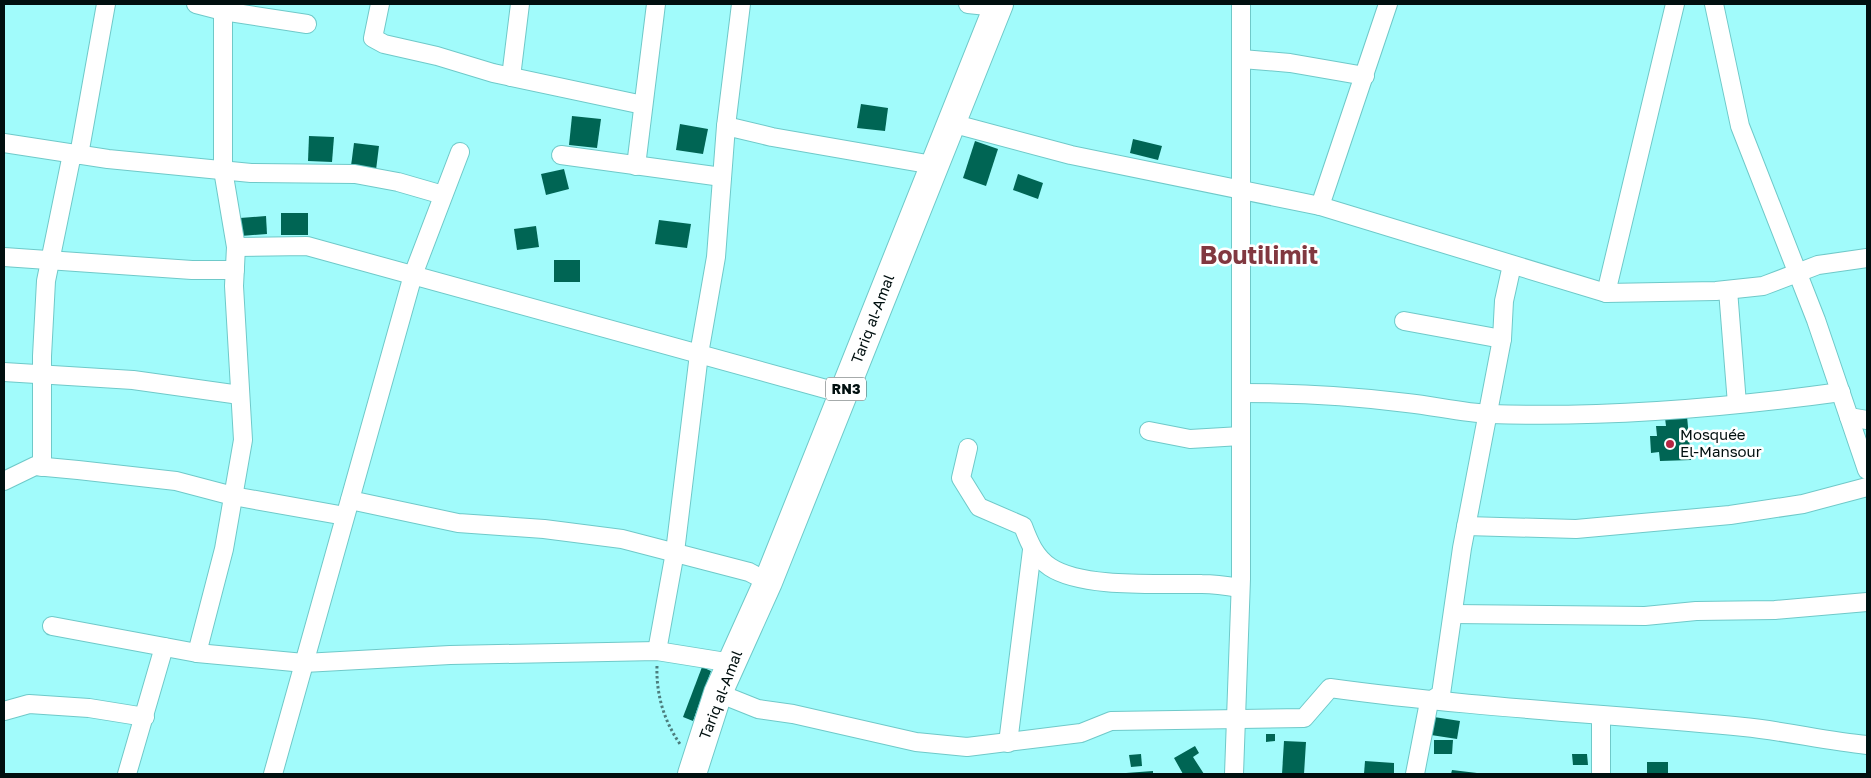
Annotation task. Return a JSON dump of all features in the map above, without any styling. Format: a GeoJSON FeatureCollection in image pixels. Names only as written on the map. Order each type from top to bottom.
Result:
{"type":"FeatureCollection","features":[{"type":"Feature","properties":{"kind":"highway","name":"Tariq al-Amal"},"geometry":{"type":"LineString","coordinates":[[694,771],[718,693],[768,582],[998,6]]}},
{"type":"Feature","properties":{"kind":"street"},"geometry":{"type":"LineString","coordinates":[[42,467],[42,373],[46,281],[75,155],[106,4]]}},
{"type":"Feature","properties":{"kind":"street"},"geometry":{"type":"LineString","coordinates":[[196,4],[223,7],[307,24]]}},
{"type":"Feature","properties":{"kind":"street"},"geometry":{"type":"LineString","coordinates":[[380,4],[373,38],[384,44],[437,56],[511,77],[643,105]]}},
{"type":"Feature","properties":{"kind":"street"},"geometry":{"type":"LineString","coordinates":[[511,77],[520,4]]}},
{"type":"Feature","properties":{"kind":"street"},"geometry":{"type":"LineString","coordinates":[[636,166],[656,4]]}},
{"type":"Feature","properties":{"kind":"street"},"geometry":{"type":"LineString","coordinates":[[657,651],[675,552],[699,354],[716,257],[726,126],[741,4]]}},
{"type":"Feature","properties":{"kind":"street"},"geometry":{"type":"LineString","coordinates":[[968,4],[998,6]]}},
{"type":"Feature","properties":{"kind":"street"},"geometry":{"type":"LineString","coordinates":[[1234,774],[1234,720],[1240,588],[1242,393],[1241,4]]}},
{"type":"Feature","properties":{"kind":"street"},"geometry":{"type":"LineString","coordinates":[[1320,206],[1388,4]]}},
{"type":"Feature","properties":{"kind":"street"},"geometry":{"type":"LineString","coordinates":[[1606,294],[1675,4]]}},
{"type":"Feature","properties":{"kind":"street"},"geometry":{"type":"LineString","coordinates":[[1714,4],[1740,126],[1816,320],[1867,470]]}},
{"type":"Feature","properties":{"kind":"street"},"geometry":{"type":"LineString","coordinates":[[197,653],[224,549],[243,440],[235,270],[236,247],[224,170],[223,7]]}},
{"type":"Feature","properties":{"kind":"street"},"geometry":{"type":"LineString","coordinates":[[1242,59],[1290,62],[1365,76]]}},
{"type":"Feature","properties":{"kind":"street"},"geometry":{"type":"LineString","coordinates":[[951,123],[1071,155],[1320,206],[1606,294],[1728,290],[1762,286],[1818,264],[1867,258]]}},
{"type":"Feature","properties":{"kind":"street"},"geometry":{"type":"LineString","coordinates":[[726,126],[772,137],[933,165]]}},
{"type":"Feature","properties":{"kind":"street"},"geometry":{"type":"LineString","coordinates":[[4,143],[75,155],[251,173],[355,174],[398,182],[443,195]]}},
{"type":"Feature","properties":{"kind":"street"},"geometry":{"type":"LineString","coordinates":[[273,774],[413,275],[460,152]]}},
{"type":"Feature","properties":{"kind":"street"},"geometry":{"type":"LineString","coordinates":[[561,155],[722,177]]}},
{"type":"Feature","properties":{"kind":"street"},"geometry":{"type":"LineString","coordinates":[[236,247],[307,246],[844,394]]}},
{"type":"Feature","properties":{"kind":"street"},"geometry":{"type":"LineString","coordinates":[[4,257],[235,270]]}},
{"type":"Feature","properties":{"kind":"street"},"geometry":{"type":"LineString","coordinates":[[1415,774],[1429,702],[1441,694],[1466,526],[1502,339],[1504,301],[1512,265]]}},
{"type":"Feature","properties":{"kind":"street"},"geometry":{"type":"LineString","coordinates":[[1728,290],[1737,404]]}},
{"type":"Feature","properties":{"kind":"street"},"geometry":{"type":"LineString","coordinates":[[1404,321],[1502,339]]}},
{"type":"Feature","properties":{"kind":"street"},"geometry":{"type":"LineString","coordinates":[[4,372],[133,380],[240,395]]}},
{"type":"Feature","properties":{"kind":"street"},"geometry":{"type":"LineString","coordinates":[[1242,393],[1343,395],[1488,414],[1602,414],[1737,404],[1841,392]]}},
{"type":"Feature","properties":{"kind":"street"},"geometry":{"type":"LineString","coordinates":[[1849,417],[1867,420]]}},
{"type":"Feature","properties":{"kind":"street"},"geometry":{"type":"LineString","coordinates":[[1149,430],[1190,439],[1241,436]]}},
{"type":"Feature","properties":{"kind":"street"},"geometry":{"type":"LineString","coordinates":[[968,448],[961,478],[979,507],[1023,526],[1032,550],[1050,567],[1081,578],[1134,584],[1204,584],[1240,588]]}},
{"type":"Feature","properties":{"kind":"street"},"geometry":{"type":"LineString","coordinates":[[4,481],[35,466],[176,481],[233,496],[348,508],[458,523],[544,529],[622,539],[749,572],[768,582]]}},
{"type":"Feature","properties":{"kind":"street"},"geometry":{"type":"LineString","coordinates":[[1466,526],[1576,528],[1730,515],[1803,504],[1867,488]]}},
{"type":"Feature","properties":{"kind":"street"},"geometry":{"type":"LineString","coordinates":[[1008,743],[1032,550]]}},
{"type":"Feature","properties":{"kind":"street"},"geometry":{"type":"LineString","coordinates":[[1453,614],[1645,616],[1696,611],[1775,610],[1867,602]]}},
{"type":"Feature","properties":{"kind":"street"},"geometry":{"type":"LineString","coordinates":[[52,626],[197,653],[304,663],[450,655],[657,651],[732,663]]}},
{"type":"Feature","properties":{"kind":"street"},"geometry":{"type":"LineString","coordinates":[[126,774],[145,717],[164,647]]}},
{"type":"Feature","properties":{"kind":"street"},"geometry":{"type":"LineString","coordinates":[[718,693],[758,709],[793,714],[916,742],[967,747],[1081,733],[1110,721],[1304,718],[1330,688],[1429,702],[1747,728],[1826,741],[1867,745]]}},
{"type":"Feature","properties":{"kind":"street"},"geometry":{"type":"LineString","coordinates":[[4,711],[29,704],[89,708],[145,717]]}},
{"type":"Feature","properties":{"kind":"street"},"geometry":{"type":"LineString","coordinates":[[1601,715],[1601,774]]}},
{"type":"Feature","properties":{"kind":"path"},"geometry":{"type":"LineString","coordinates":[[657,651],[656,675],[664,716],[694,771]]}},
{"type":"Feature","properties":{"kind":"building"},"geometry":{"type":"Polygon","coordinates":[[[861,104],[888,108],[885,131],[857,128],[861,104]]]}},
{"type":"Feature","properties":{"kind":"building"},"geometry":{"type":"Polygon","coordinates":[[[572,116],[601,119],[597,148],[569,145],[572,116]]]}},
{"type":"Feature","properties":{"kind":"building"},"geometry":{"type":"Polygon","coordinates":[[[680,124],[708,129],[703,154],[676,150],[680,124]]]}},
{"type":"Feature","properties":{"kind":"building"},"geometry":{"type":"Polygon","coordinates":[[[309,136],[334,137],[332,162],[308,161],[309,136]]]}},
{"type":"Feature","properties":{"kind":"building"},"geometry":{"type":"Polygon","coordinates":[[[1133,139],[1162,146],[1158,160],[1130,153],[1133,139]]]}},
{"type":"Feature","properties":{"kind":"building"},"geometry":{"type":"Polygon","coordinates":[[[975,141],[998,149],[986,186],[963,178],[975,141]]]}},
{"type":"Feature","properties":{"kind":"building"},"geometry":{"type":"Polygon","coordinates":[[[354,143],[379,146],[376,170],[351,166],[354,143]]]}},
{"type":"Feature","properties":{"kind":"building"},"geometry":{"type":"Polygon","coordinates":[[[564,169],[569,189],[546,195],[541,174],[564,169]]]}},
{"type":"Feature","properties":{"kind":"building"},"geometry":{"type":"Polygon","coordinates":[[[1018,174],[1043,183],[1038,199],[1013,190],[1018,174]]]}},
{"type":"Feature","properties":{"kind":"building"},"geometry":{"type":"Polygon","coordinates":[[[281,213],[308,213],[308,235],[281,235],[281,213]]]}},
{"type":"Feature","properties":{"kind":"building"},"geometry":{"type":"Polygon","coordinates":[[[266,216],[267,234],[241,236],[240,218],[266,216]]]}},
{"type":"Feature","properties":{"kind":"building"},"geometry":{"type":"Polygon","coordinates":[[[659,220],[691,224],[687,248],[655,244],[659,220]]]}},
{"type":"Feature","properties":{"kind":"building"},"geometry":{"type":"Polygon","coordinates":[[[536,226],[539,247],[517,250],[514,229],[536,226]]]}},
{"type":"Feature","properties":{"kind":"building"},"geometry":{"type":"Polygon","coordinates":[[[554,260],[580,260],[580,282],[554,282],[554,260]]]}},
{"type":"Feature","properties":{"kind":"building","name":"Mosquée El-Mansour"},"geometry":{"type":"Polygon","coordinates":[[[1687,416],[1691,460],[1660,461],[1659,452],[1651,453],[1650,436],[1657,436],[1656,426],[1666,426],[1665,418],[1687,416]]]}},
{"type":"Feature","properties":{"kind":"building"},"geometry":{"type":"Polygon","coordinates":[[[702,667],[711,671],[693,721],[683,717],[702,667]]]}},
{"type":"Feature","properties":{"kind":"building"},"geometry":{"type":"Polygon","coordinates":[[[1434,717],[1460,721],[1457,739],[1431,735],[1434,717]]]}},
{"type":"Feature","properties":{"kind":"building"},"geometry":{"type":"Polygon","coordinates":[[[1266,734],[1275,734],[1275,741],[1266,742],[1266,734]]]}},
{"type":"Feature","properties":{"kind":"building"},"geometry":{"type":"Polygon","coordinates":[[[1434,740],[1453,740],[1452,754],[1434,754],[1434,740]]]}},
{"type":"Feature","properties":{"kind":"building"},"geometry":{"type":"Polygon","coordinates":[[[1284,741],[1306,742],[1304,774],[1282,774],[1284,741]]]}},
{"type":"Feature","properties":{"kind":"building"},"geometry":{"type":"Polygon","coordinates":[[[1195,746],[1199,753],[1193,757],[1204,774],[1183,774],[1174,758],[1195,746]]]}},
{"type":"Feature","properties":{"kind":"building"},"geometry":{"type":"Polygon","coordinates":[[[1141,754],[1142,766],[1131,767],[1129,755],[1141,754]]]}},
{"type":"Feature","properties":{"kind":"building"},"geometry":{"type":"Polygon","coordinates":[[[1572,754],[1587,754],[1588,765],[1573,765],[1572,754]]]}},
{"type":"Feature","properties":{"kind":"building"},"geometry":{"type":"Polygon","coordinates":[[[1365,761],[1394,763],[1394,774],[1364,774],[1365,761]]]}},
{"type":"Feature","properties":{"kind":"building"},"geometry":{"type":"Polygon","coordinates":[[[1647,762],[1668,762],[1668,774],[1647,774],[1647,762]]]}},
{"type":"Feature","properties":{"kind":"building"},"geometry":{"type":"Polygon","coordinates":[[[1452,770],[1477,773],[1477,774],[1451,774],[1452,770]]]}},
{"type":"Feature","properties":{"kind":"building"},"geometry":{"type":"Polygon","coordinates":[[[1153,771],[1153,774],[1126,774],[1126,773],[1153,771]]]}},
{"type":"Feature","properties":{"kind":"place","name":"Mosquée El-Mansour"},"geometry":{"type":"Point","coordinates":[1670,444]}},
{"type":"Feature","properties":{"kind":"district","name":"Boutilimit"},"geometry":{"type":"Point","coordinates":[1259,255]}}]}
